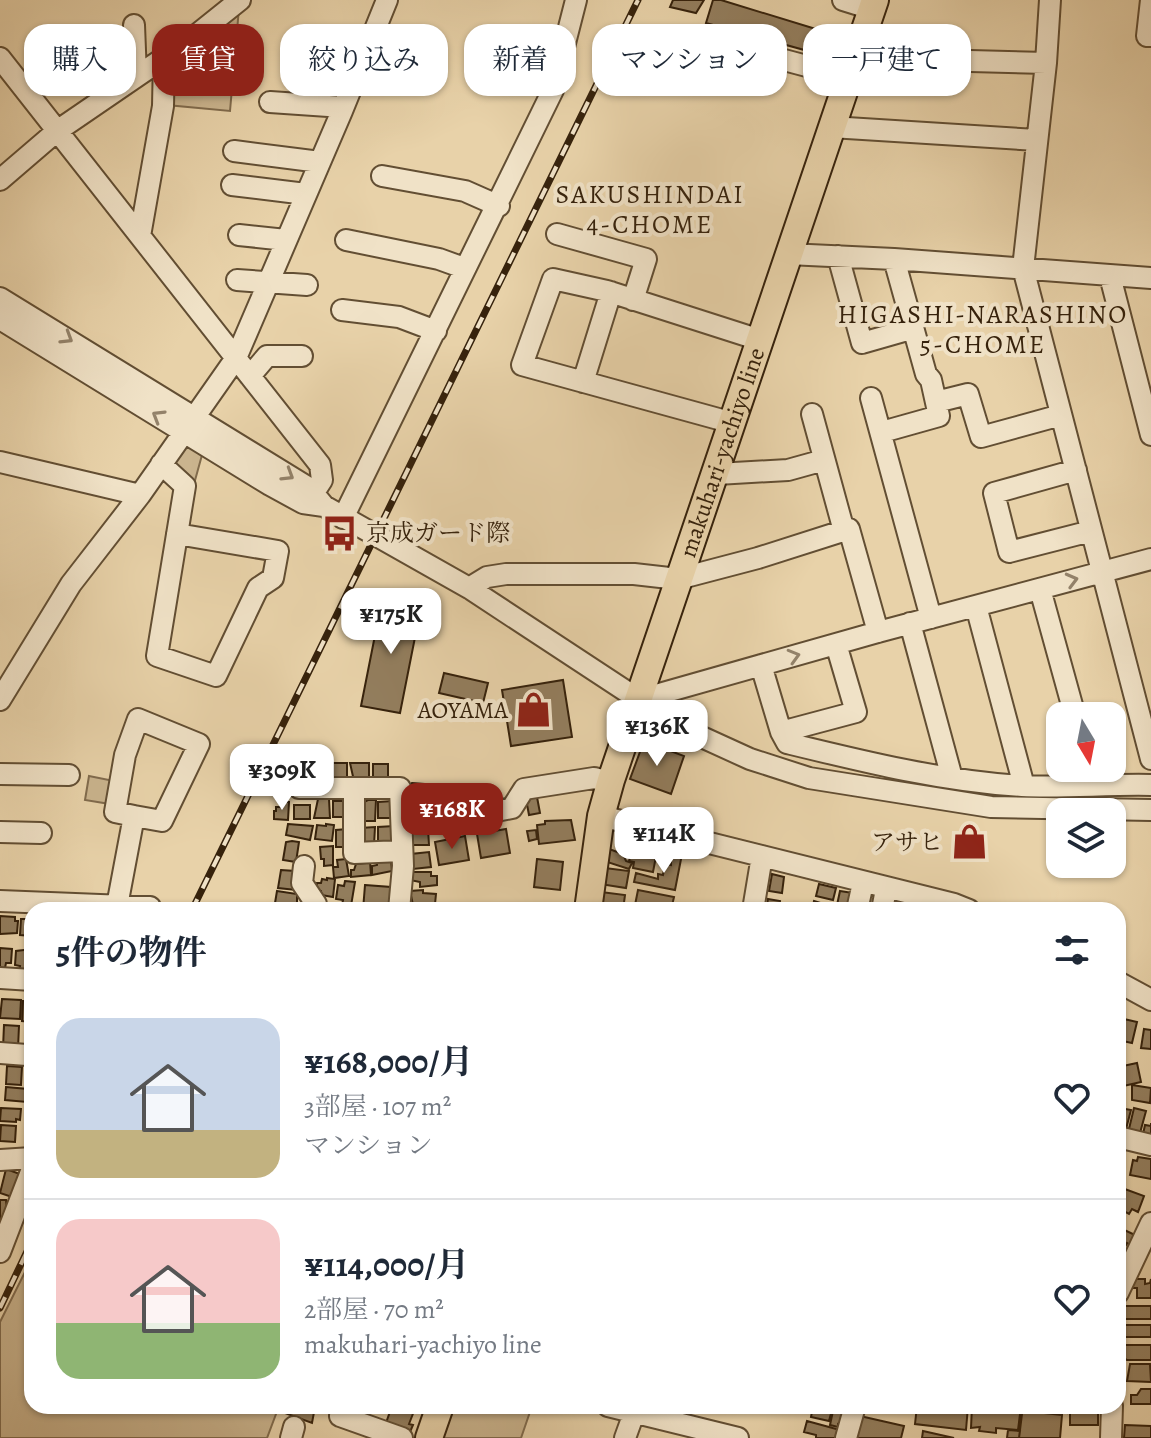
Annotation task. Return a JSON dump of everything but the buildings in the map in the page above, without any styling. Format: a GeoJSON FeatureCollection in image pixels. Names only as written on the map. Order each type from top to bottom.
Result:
{"type":"FeatureCollection","features":[{"type":"Feature","properties":{"kind":"main road","name":"makuhari-yachiyo line"},"geometry":{"type":"LineString","coordinates":[[867,24],[874,4]]}},
{"type":"Feature","properties":{"kind":"main road","name":"makuhari-yachiyo line"},"geometry":{"type":"LineString","coordinates":[[589,902],[601,816],[610,782],[717,474],[842,96]]}},
{"type":"Feature","properties":{"kind":"main road"},"geometry":{"type":"LineString","coordinates":[[429,1438],[437,1414]]}},
{"type":"Feature","properties":{"kind":"street"},"geometry":{"type":"LineString","coordinates":[[0,700],[71,584],[140,495],[236,358],[387,0]]}},
{"type":"Feature","properties":{"kind":"street"},"geometry":{"type":"LineString","coordinates":[[343,518],[464,268],[499,206],[553,90],[576,0]]}},
{"type":"Feature","properties":{"kind":"street"},"geometry":{"type":"LineString","coordinates":[[843,0],[874,4]]}},
{"type":"Feature","properties":{"kind":"street"},"geometry":{"type":"LineString","coordinates":[[1049,0],[1046,63],[1023,268],[1151,759]]}},
{"type":"Feature","properties":{"kind":"street"},"geometry":{"type":"LineString","coordinates":[[1151,0],[1147,36],[1151,36]]}},
{"type":"Feature","properties":{"kind":"street"},"geometry":{"type":"LineString","coordinates":[[207,24],[235,2]]}},
{"type":"Feature","properties":{"kind":"street"},"geometry":{"type":"LineString","coordinates":[[0,58],[320,465],[322,477],[318,500]]}},
{"type":"Feature","properties":{"kind":"street"},"geometry":{"type":"LineString","coordinates":[[971,65],[1046,63]]}},
{"type":"Feature","properties":{"kind":"street"},"geometry":{"type":"LineString","coordinates":[[136,76],[152,66]]}},
{"type":"Feature","properties":{"kind":"street"},"geometry":{"type":"LineString","coordinates":[[0,180],[57,131],[107,96]]}},
{"type":"Feature","properties":{"kind":"street"},"geometry":{"type":"LineString","coordinates":[[140,236],[163,96]]}},
{"type":"Feature","properties":{"kind":"street"},"geometry":{"type":"LineString","coordinates":[[270,102],[343,107]]}},
{"type":"Feature","properties":{"kind":"street"},"geometry":{"type":"LineString","coordinates":[[831,127],[1037,140]]}},
{"type":"Feature","properties":{"kind":"street"},"geometry":{"type":"LineString","coordinates":[[234,151],[320,162]]}},
{"type":"Feature","properties":{"kind":"street"},"geometry":{"type":"LineString","coordinates":[[382,176],[465,191],[499,206]]}},
{"type":"Feature","properties":{"kind":"street"},"geometry":{"type":"LineString","coordinates":[[232,185],[306,194]]}},
{"type":"Feature","properties":{"kind":"street"},"geometry":{"type":"LineString","coordinates":[[557,234],[646,259],[633,300]]}},
{"type":"Feature","properties":{"kind":"street"},"geometry":{"type":"LineString","coordinates":[[239,235],[286,240]]}},
{"type":"Feature","properties":{"kind":"street"},"geometry":{"type":"LineString","coordinates":[[346,240],[439,259],[464,268]]}},
{"type":"Feature","properties":{"kind":"street"},"geometry":{"type":"LineString","coordinates":[[788,254],[1151,278]]}},
{"type":"Feature","properties":{"kind":"street"},"geometry":{"type":"LineString","coordinates":[[838,256],[862,343],[911,329]]}},
{"type":"Feature","properties":{"kind":"street"},"geometry":{"type":"LineString","coordinates":[[882,432],[939,416],[931,380],[926,374],[911,329],[894,259]]}},
{"type":"Feature","properties":{"kind":"street"},"geometry":{"type":"LineString","coordinates":[[1110,276],[1149,422]]}},
{"type":"Feature","properties":{"kind":"street"},"geometry":{"type":"LineString","coordinates":[[733,423],[522,365],[525,350],[553,279],[611,292],[760,340]]}},
{"type":"Feature","properties":{"kind":"street"},"geometry":{"type":"LineString","coordinates":[[237,280],[307,285]]}},
{"type":"Feature","properties":{"kind":"street"},"geometry":{"type":"LineString","coordinates":[[583,382],[611,292]]}},
{"type":"Feature","properties":{"kind":"street"},"geometry":{"type":"LineString","coordinates":[[0,298],[189,424]]}},
{"type":"Feature","properties":{"kind":"street"},"geometry":{"type":"LineString","coordinates":[[342,310],[399,317],[436,331]]}},
{"type":"Feature","properties":{"kind":"street"},"geometry":{"type":"LineString","coordinates":[[0,319],[309,488],[318,500],[343,518],[469,588],[682,728],[750,759],[809,778],[991,807],[1151,810]]}},
{"type":"Feature","properties":{"kind":"street"},"geometry":{"type":"LineString","coordinates":[[250,376],[267,356],[302,356]]}},
{"type":"Feature","properties":{"kind":"street"},"geometry":{"type":"LineString","coordinates":[[936,402],[968,394],[981,437],[1061,415]]}},
{"type":"Feature","properties":{"kind":"street"},"geometry":{"type":"LineString","coordinates":[[871,398],[931,618]]}},
{"type":"Feature","properties":{"kind":"street"},"geometry":{"type":"LineString","coordinates":[[812,414],[844,531]]}},
{"type":"Feature","properties":{"kind":"street"},"geometry":{"type":"LineString","coordinates":[[717,474],[788,470],[824,460]]}},
{"type":"Feature","properties":{"kind":"street"},"geometry":{"type":"LineString","coordinates":[[0,462],[140,495]]}},
{"type":"Feature","properties":{"kind":"street"},"geometry":{"type":"LineString","coordinates":[[161,464],[185,486],[177,534],[157,656],[216,676],[258,588],[273,578],[278,551],[177,534]]}},
{"type":"Feature","properties":{"kind":"street"},"geometry":{"type":"LineString","coordinates":[[1076,470],[994,493],[1009,552],[1091,531]]}},
{"type":"Feature","properties":{"kind":"street"},"geometry":{"type":"LineString","coordinates":[[469,588],[487,577],[506,574],[634,574],[678,579],[849,529],[878,632]]}},
{"type":"Feature","properties":{"kind":"street"},"geometry":{"type":"LineString","coordinates":[[638,700],[1151,559]]}},
{"type":"Feature","properties":{"kind":"street"},"geometry":{"type":"LineString","coordinates":[[1040,589],[1071,702]]}},
{"type":"Feature","properties":{"kind":"street"},"geometry":{"type":"LineString","coordinates":[[976,606],[1024,786]]}},
{"type":"Feature","properties":{"kind":"street"},"geometry":{"type":"LineString","coordinates":[[910,623],[952,778]]}},
{"type":"Feature","properties":{"kind":"street"},"geometry":{"type":"LineString","coordinates":[[781,732],[856,712],[836,644]]}},
{"type":"Feature","properties":{"kind":"street"},"geometry":{"type":"LineString","coordinates":[[761,665],[787,743],[898,771],[1024,786],[1051,782]]}},
{"type":"Feature","properties":{"kind":"street"},"geometry":{"type":"LineString","coordinates":[[138,719],[199,744],[162,821],[134,816],[115,812],[125,755],[138,719]]}},
{"type":"Feature","properties":{"kind":"street"},"geometry":{"type":"LineString","coordinates":[[0,774],[69,775]]}},
{"type":"Feature","properties":{"kind":"street"},"geometry":{"type":"LineString","coordinates":[[445,821],[512,808],[524,789],[594,778],[610,782]]}},
{"type":"Feature","properties":{"kind":"street"},"geometry":{"type":"LineString","coordinates":[[1126,781],[1151,785]]}},
{"type":"Feature","properties":{"kind":"street"},"geometry":{"type":"LineString","coordinates":[[299,788],[400,788],[399,902]]}},
{"type":"Feature","properties":{"kind":"street"},"geometry":{"type":"LineString","coordinates":[[354,788],[354,853],[402,851]]}},
{"type":"Feature","properties":{"kind":"street"},"geometry":{"type":"LineString","coordinates":[[118,902],[134,816]]}},
{"type":"Feature","properties":{"kind":"street"},"geometry":{"type":"LineString","coordinates":[[601,816],[945,902]]}},
{"type":"Feature","properties":{"kind":"street"},"geometry":{"type":"LineString","coordinates":[[0,832],[41,833]]}},
{"type":"Feature","properties":{"kind":"street"},"geometry":{"type":"LineString","coordinates":[[754,902],[762,856]]}},
{"type":"Feature","properties":{"kind":"street"},"geometry":{"type":"LineString","coordinates":[[304,866],[302,883],[315,902]]}},
{"type":"Feature","properties":{"kind":"street"},"geometry":{"type":"LineString","coordinates":[[859,902],[863,883]]}},
{"type":"Feature","properties":{"kind":"street"},"geometry":{"type":"LineString","coordinates":[[884,902],[886,889]]}},
{"type":"Feature","properties":{"kind":"street"},"geometry":{"type":"LineString","coordinates":[[0,901],[24,902]]}},
{"type":"Feature","properties":{"kind":"street"},"geometry":{"type":"LineString","coordinates":[[0,978],[24,980]]}},
{"type":"Feature","properties":{"kind":"street"},"geometry":{"type":"LineString","coordinates":[[1126,986],[1151,1000]]}},
{"type":"Feature","properties":{"kind":"street"},"geometry":{"type":"LineString","coordinates":[[0,1053],[24,1055]]}},
{"type":"Feature","properties":{"kind":"street"},"geometry":{"type":"LineString","coordinates":[[1126,1139],[1151,1145]]}},
{"type":"Feature","properties":{"kind":"street"},"geometry":{"type":"LineString","coordinates":[[0,1160],[24,1158]]}},
{"type":"Feature","properties":{"kind":"street"},"geometry":{"type":"LineString","coordinates":[[0,1252],[24,1190]]}},
{"type":"Feature","properties":{"kind":"street"},"geometry":{"type":"LineString","coordinates":[[1126,1276],[1151,1223]]}},
{"type":"Feature","properties":{"kind":"street"},"geometry":{"type":"LineString","coordinates":[[341,1414],[402,1438]]}},
{"type":"Feature","properties":{"kind":"street"},"geometry":{"type":"LineString","coordinates":[[625,1438],[634,1414]]}},
{"type":"Feature","properties":{"kind":"street"},"geometry":{"type":"LineString","coordinates":[[637,1414],[690,1433],[725,1437]]}},
{"type":"Feature","properties":{"kind":"street"},"geometry":{"type":"LineString","coordinates":[[846,1438],[853,1414]]}},
{"type":"Feature","properties":{"kind":"street"},"geometry":{"type":"LineString","coordinates":[[1111,1438],[1112,1414]]}},
{"type":"Feature","properties":{"kind":"shaded area"},"geometry":{"type":"Polygon","coordinates":[[[239,8],[238,24],[219,24],[239,8]]]}},
{"type":"Feature","properties":{"kind":"shaded area"},"geometry":{"type":"Polygon","coordinates":[[[167,96],[231,96],[230,111],[167,105],[167,96]]]}},
{"type":"Feature","properties":{"kind":"shaded area"},"geometry":{"type":"Polygon","coordinates":[[[188,446],[202,455],[194,484],[174,467],[173,460],[180,447],[188,446]]]}},
{"type":"Feature","properties":{"kind":"shaded area"},"geometry":{"type":"Polygon","coordinates":[[[297,756],[310,757],[311,781],[285,781],[297,756]]]}},
{"type":"Feature","properties":{"kind":"shaded area"},"geometry":{"type":"Polygon","coordinates":[[[89,776],[114,781],[110,804],[85,800],[89,776]]]}},
{"type":"Feature","properties":{"kind":"shaded area"},"geometry":{"type":"Polygon","coordinates":[[[24,1274],[24,1414],[276,1414],[267,1438],[0,1438],[0,1322],[24,1274]]]}},
{"type":"Feature","properties":{"kind":"shaded area"},"geometry":{"type":"Polygon","coordinates":[[[448,1414],[529,1414],[521,1438],[439,1438],[448,1414]]]}},
{"type":"Feature","properties":{"kind":"railway"},"geometry":{"type":"LineString","coordinates":[[196,902],[638,0]]}},
{"type":"Feature","properties":{"kind":"railway"},"geometry":{"type":"LineString","coordinates":[[0,1308],[24,1258]]}},
{"type":"Feature","properties":{"kind":"place","name":"京成ガード際"},"geometry":{"type":"Point","coordinates":[340,533]}},
{"type":"Feature","properties":{"kind":"place","name":"AOYAMA"},"geometry":{"type":"Point","coordinates":[534,710]}},
{"type":"Feature","properties":{"kind":"place","name":"アサヒ"},"geometry":{"type":"Point","coordinates":[969,842]}},
{"type":"Feature","properties":{"kind":"district","name":"SAKUSHINDAI 4-CHOME"},"geometry":{"type":"Point","coordinates":[650,209]}},
{"type":"Feature","properties":{"kind":"district","name":"HIGASHI-NARASHINO 5-CHOME"},"geometry":{"type":"Point","coordinates":[983,329]}}]}
